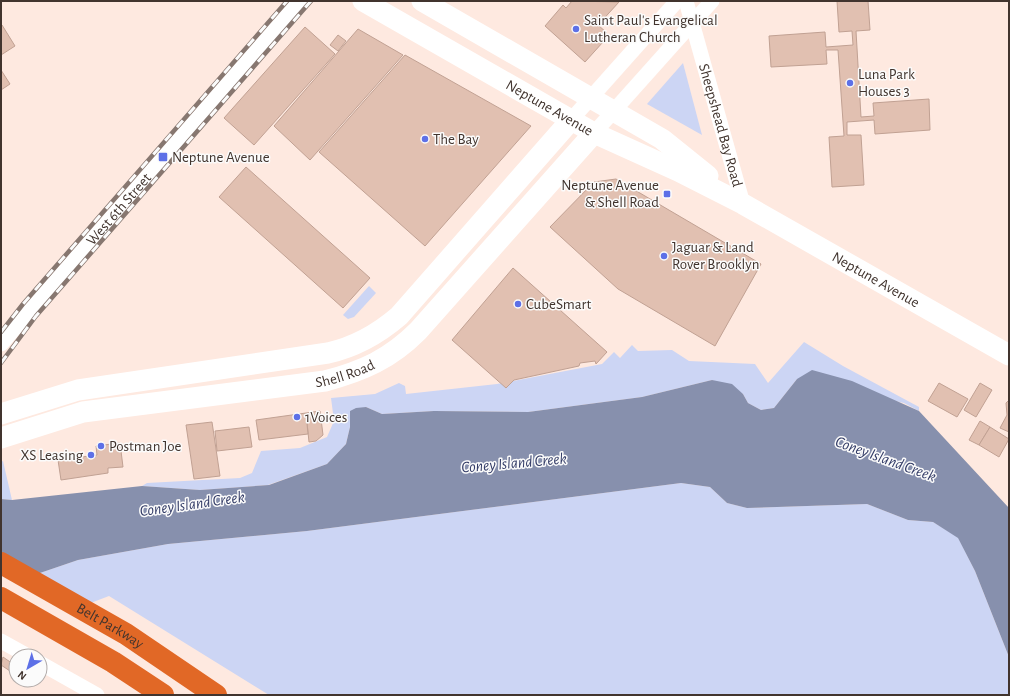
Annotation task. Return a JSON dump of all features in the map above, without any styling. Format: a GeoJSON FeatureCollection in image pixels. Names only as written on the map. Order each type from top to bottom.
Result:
{"type":"FeatureCollection","features":[{"type":"Feature","properties":{"kind":"highway","name":"Belt Parkway"},"geometry":{"type":"LineString","coordinates":[[1,562],[126,634],[216,695]]}},
{"type":"Feature","properties":{"kind":"highway","name":"Belt Parkway"},"geometry":{"type":"LineString","coordinates":[[1,598],[113,662],[163,695]]}},
{"type":"Feature","properties":{"kind":"main road","name":"Neptune Avenue"},"geometry":{"type":"LineString","coordinates":[[363,1],[594,133],[678,171],[743,204],[1009,355]]}},
{"type":"Feature","properties":{"kind":"main road","name":"Neptune Avenue"},"geometry":{"type":"LineString","coordinates":[[422,1],[662,139],[743,204]]}},
{"type":"Feature","properties":{"kind":"main road","name":"Shell Road"},"geometry":{"type":"LineString","coordinates":[[1,414],[78,390],[328,353],[363,341],[387,326],[399,316],[571,120]]}},
{"type":"Feature","properties":{"kind":"main road","name":"Shell Road"},"geometry":{"type":"LineString","coordinates":[[1,438],[83,412],[325,381],[352,374],[374,365],[406,343],[418,331],[594,133]]}},
{"type":"Feature","properties":{"kind":"street","name":"West 6th Street"},"geometry":{"type":"LineString","coordinates":[[1,344],[300,1]]}},
{"type":"Feature","properties":{"kind":"street"},"geometry":{"type":"LineString","coordinates":[[571,120],[677,1]]}},
{"type":"Feature","properties":{"kind":"street","name":"Sheepshead Bay Road"},"geometry":{"type":"LineString","coordinates":[[686,1],[743,204]]}},
{"type":"Feature","properties":{"kind":"street"},"geometry":{"type":"LineString","coordinates":[[594,133],[712,1]]}},
{"type":"Feature","properties":{"kind":"street"},"geometry":{"type":"LineString","coordinates":[[1,641],[14,648]]}},
{"type":"Feature","properties":{"kind":"street"},"geometry":{"type":"LineString","coordinates":[[48,667],[97,695]]}},
{"type":"Feature","properties":{"kind":"shaded area"},"geometry":{"type":"Polygon","coordinates":[[[683,63],[702,135],[647,104],[683,63]]]}},
{"type":"Feature","properties":{"kind":"shaded area"},"geometry":{"type":"Polygon","coordinates":[[[369,286],[376,293],[354,317],[348,319],[343,315],[369,286]]]}},
{"type":"Feature","properties":{"kind":"shaded area"},"geometry":{"type":"Polygon","coordinates":[[[804,342],[843,366],[919,407],[919,411],[904,403],[797,379],[774,408],[761,410],[748,403],[743,394],[712,380],[642,397],[528,412],[434,411],[382,414],[366,407],[350,412],[350,427],[346,444],[327,464],[268,485],[200,490],[142,486],[147,483],[240,478],[252,473],[261,451],[300,448],[327,437],[334,421],[331,398],[375,394],[399,383],[405,386],[406,394],[497,384],[602,364],[614,352],[620,358],[632,345],[638,351],[672,350],[689,361],[755,364],[768,383],[804,342]]]}},
{"type":"Feature","properties":{"kind":"shaded area"},"geometry":{"type":"Polygon","coordinates":[[[3,461],[12,500],[1,499],[1,462],[3,461]]]}},
{"type":"Feature","properties":{"kind":"shaded area"},"geometry":{"type":"Polygon","coordinates":[[[681,483],[710,487],[727,503],[747,508],[867,504],[908,520],[933,522],[958,537],[975,571],[1009,657],[1009,695],[269,695],[109,596],[88,604],[37,574],[78,560],[168,544],[307,531],[681,483]]]}},
{"type":"Feature","properties":{"kind":"water","name":"Coney Island Creek"},"geometry":{"type":"Polygon","coordinates":[[[812,370],[852,381],[919,411],[1009,508],[1009,657],[975,571],[958,538],[933,522],[908,520],[867,504],[747,508],[727,503],[710,487],[681,483],[307,531],[168,544],[78,560],[37,574],[1,555],[1,499],[12,500],[142,486],[200,490],[269,485],[327,464],[346,444],[350,427],[350,411],[356,408],[366,407],[382,414],[434,411],[528,412],[642,397],[712,380],[732,384],[743,394],[748,403],[761,410],[774,408],[797,379],[812,370]]]}},
{"type":"Feature","properties":{"kind":"building","name":"Saint Paul's Evangelical Lutheran Church"},"geometry":{"type":"Polygon","coordinates":[[[572,1],[619,2],[598,25],[607,33],[601,40],[603,42],[585,62],[545,26],[563,5],[566,8],[572,1]]]}},
{"type":"Feature","properties":{"kind":"building","name":"Luna Park Houses 3"},"geometry":{"type":"Polygon","coordinates":[[[837,1],[868,1],[870,30],[856,31],[861,117],[874,116],[873,103],[929,99],[930,130],[875,134],[874,120],[847,122],[847,135],[861,135],[864,185],[832,187],[829,137],[844,136],[838,50],[826,50],[827,64],[771,67],[769,36],[825,32],[826,47],[853,45],[852,31],[839,32],[837,1]]]}},
{"type":"Feature","properties":{"kind":"building"},"geometry":{"type":"Polygon","coordinates":[[[2,25],[15,46],[1,55],[1,26],[2,25]]]}},
{"type":"Feature","properties":{"kind":"building"},"geometry":{"type":"Polygon","coordinates":[[[305,27],[335,54],[254,145],[224,118],[305,27]]]}},
{"type":"Feature","properties":{"kind":"building"},"geometry":{"type":"Polygon","coordinates":[[[358,29],[403,55],[310,160],[274,126],[358,29]]]}},
{"type":"Feature","properties":{"kind":"building"},"geometry":{"type":"Polygon","coordinates":[[[338,35],[346,41],[338,51],[330,45],[338,35]]]}},
{"type":"Feature","properties":{"kind":"building","name":"The Bay"},"geometry":{"type":"Polygon","coordinates":[[[405,55],[531,126],[425,246],[319,152],[405,55]]]}},
{"type":"Feature","properties":{"kind":"building"},"geometry":{"type":"Polygon","coordinates":[[[1,70],[10,84],[1,90],[1,70]]]}},
{"type":"Feature","properties":{"kind":"building"},"geometry":{"type":"Polygon","coordinates":[[[246,167],[370,278],[343,308],[219,197],[246,167]]]}},
{"type":"Feature","properties":{"kind":"building","name":"Jaguar & Land Rover Brooklyn"},"geometry":{"type":"Polygon","coordinates":[[[616,179],[761,264],[715,346],[618,289],[550,227],[594,182],[616,179]]]}},
{"type":"Feature","properties":{"kind":"building","name":"CubeSmart"},"geometry":{"type":"Polygon","coordinates":[[[513,268],[607,352],[596,364],[595,361],[580,363],[579,366],[514,380],[506,388],[452,340],[513,268]]]}},
{"type":"Feature","properties":{"kind":"building"},"geometry":{"type":"Polygon","coordinates":[[[939,383],[968,399],[957,417],[928,401],[939,383]]]}},
{"type":"Feature","properties":{"kind":"building"},"geometry":{"type":"Polygon","coordinates":[[[980,383],[992,390],[976,417],[964,410],[980,383]]]}},
{"type":"Feature","properties":{"kind":"building"},"geometry":{"type":"Polygon","coordinates":[[[1009,400],[1009,432],[1000,428],[1007,415],[1006,403],[1009,400]]]}},
{"type":"Feature","properties":{"kind":"building"},"geometry":{"type":"Polygon","coordinates":[[[320,411],[323,435],[316,441],[309,442],[306,413],[320,411]]]}},
{"type":"Feature","properties":{"kind":"building"},"geometry":{"type":"Polygon","coordinates":[[[306,413],[308,434],[259,440],[256,420],[306,413]]]}},
{"type":"Feature","properties":{"kind":"building"},"geometry":{"type":"Polygon","coordinates":[[[980,421],[990,427],[979,445],[969,440],[980,421]]]}},
{"type":"Feature","properties":{"kind":"building"},"geometry":{"type":"Polygon","coordinates":[[[212,422],[220,476],[194,479],[186,425],[212,422]]]}},
{"type":"Feature","properties":{"kind":"building"},"geometry":{"type":"Polygon","coordinates":[[[249,427],[252,447],[217,451],[215,431],[249,427]]]}},
{"type":"Feature","properties":{"kind":"building"},"geometry":{"type":"Polygon","coordinates":[[[990,427],[1009,439],[999,457],[979,445],[990,427]]]}},
{"type":"Feature","properties":{"kind":"building"},"geometry":{"type":"Polygon","coordinates":[[[120,443],[123,467],[108,468],[108,473],[61,480],[58,460],[97,455],[96,446],[120,443]]]}},
{"type":"Feature","properties":{"kind":"building"},"geometry":{"type":"Polygon","coordinates":[[[3,657],[8,660],[8,670],[1,665],[3,657]]]}},
{"type":"Feature","properties":{"kind":"railway"},"geometry":{"type":"LineString","coordinates":[[1,332],[23,304],[287,1]]}},
{"type":"Feature","properties":{"kind":"railway"},"geometry":{"type":"LineString","coordinates":[[1,363],[36,316],[311,1]]}},
{"type":"Feature","properties":{"kind":"place","name":"Saint Paul's Evangelical Lutheran Church"},"geometry":{"type":"Point","coordinates":[576,29]}},
{"type":"Feature","properties":{"kind":"place","name":"Luna Park Houses 3"},"geometry":{"type":"Point","coordinates":[850,83]}},
{"type":"Feature","properties":{"kind":"place","name":"The Bay"},"geometry":{"type":"Point","coordinates":[425,139]}},
{"type":"Feature","properties":{"kind":"place","name":"Neptune Avenue"},"geometry":{"type":"Point","coordinates":[163,157]}},
{"type":"Feature","properties":{"kind":"place","name":"Neptune Avenue & Shell Road"},"geometry":{"type":"Point","coordinates":[667,194]}},
{"type":"Feature","properties":{"kind":"place","name":"Jaguar & Land Rover Brooklyn"},"geometry":{"type":"Point","coordinates":[664,256]}},
{"type":"Feature","properties":{"kind":"place","name":"CubeSmart"},"geometry":{"type":"Point","coordinates":[518,304]}},
{"type":"Feature","properties":{"kind":"place","name":"1Voices"},"geometry":{"type":"Point","coordinates":[297,417]}},
{"type":"Feature","properties":{"kind":"place","name":"Postman Joe"},"geometry":{"type":"Point","coordinates":[101,446]}},
{"type":"Feature","properties":{"kind":"place","name":"XS Leasing"},"geometry":{"type":"Point","coordinates":[91,455]}}]}
